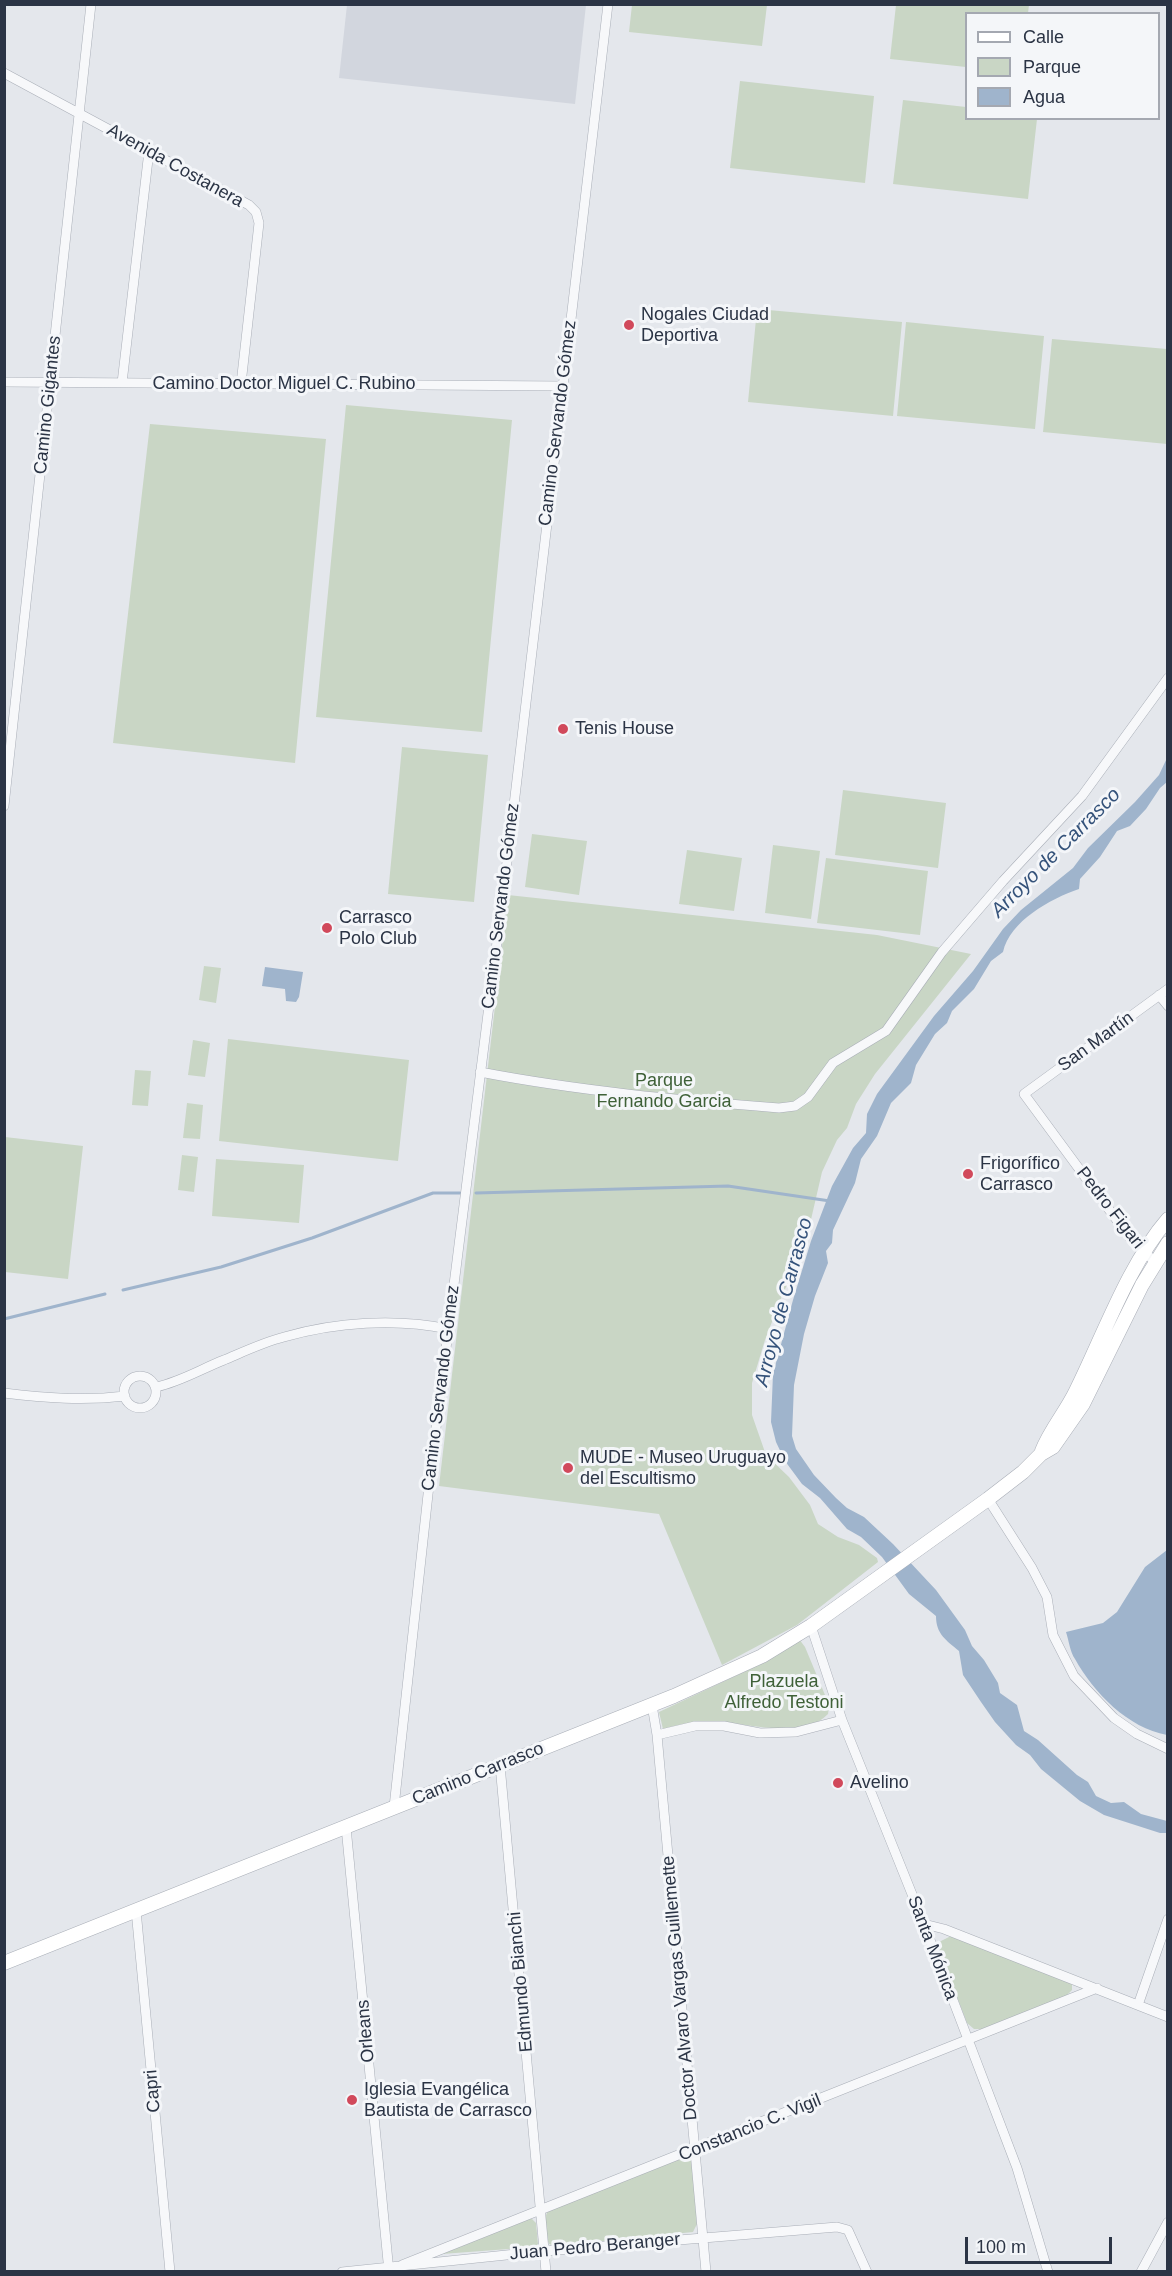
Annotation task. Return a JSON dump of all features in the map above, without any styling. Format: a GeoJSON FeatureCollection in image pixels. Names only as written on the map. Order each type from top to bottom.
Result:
{"type":"FeatureCollection","features":[{"type":"Feature","properties":{"kind":"main road"},"geometry":{"type":"LineString","coordinates":[[1150,1257],[1165,1227]]}},
{"type":"Feature","properties":{"kind":"main road"},"geometry":{"type":"LineString","coordinates":[[1150,1257],[1167,1243]]}},
{"type":"Feature","properties":{"kind":"main road","name":"Camino Carrasco"},"geometry":{"type":"LineString","coordinates":[[4,1963],[651,1705],[762,1656],[811,1626],[1023,1472],[1041,1454],[1045,1442],[1072,1400],[1132,1275],[1150,1257]]}},
{"type":"Feature","properties":{"kind":"street","name":"Camino Gigantes"},"geometry":{"type":"LineString","coordinates":[[4,806],[91,4]]}},
{"type":"Feature","properties":{"kind":"street","name":"Camino Servando Gómez"},"geometry":{"type":"LineString","coordinates":[[394,1807],[448,1329],[512,822],[608,4]]}},
{"type":"Feature","properties":{"kind":"street","name":"Avenida Costanera"},"geometry":{"type":"LineString","coordinates":[[4,72],[249,205],[256,212],[259,223],[241,384]]}},
{"type":"Feature","properties":{"kind":"street"},"geometry":{"type":"LineString","coordinates":[[122,383],[149,151]]}},
{"type":"Feature","properties":{"kind":"street","name":"Camino Doctor Miguel C. Rubino"},"geometry":{"type":"LineString","coordinates":[[4,382],[562,386]]}},
{"type":"Feature","properties":{"kind":"street"},"geometry":{"type":"LineString","coordinates":[[480,1072],[548,1085],[779,1108],[795,1106],[808,1097],[834,1063],[886,1031],[942,952],[1003,881],[1082,796],[1167,678]]}},
{"type":"Feature","properties":{"kind":"street"},"geometry":{"type":"LineString","coordinates":[[1163,992],[1167,1006]]}},
{"type":"Feature","properties":{"kind":"street","name":"San Martín"},"geometry":{"type":"LineString","coordinates":[[1024,1095],[1163,992]]}},
{"type":"Feature","properties":{"kind":"street","name":"Pedro Figari"},"geometry":{"type":"LineString","coordinates":[[1024,1095],[1130,1238],[1150,1257]]}},
{"type":"Feature","properties":{"kind":"street"},"geometry":{"type":"LineString","coordinates":[[156,1388],[283,1337],[318,1329],[374,1323],[417,1324],[448,1329]]}},
{"type":"Feature","properties":{"kind":"street"},"geometry":{"type":"LineString","coordinates":[[136,1377],[146,1377],[154,1383],[156,1388],[155,1397],[145,1407],[131,1404],[125,1396],[126,1386],[136,1377]]}},
{"type":"Feature","properties":{"kind":"street"},"geometry":{"type":"LineString","coordinates":[[4,1393],[52,1399],[102,1399],[125,1396]]}},
{"type":"Feature","properties":{"kind":"street"},"geometry":{"type":"LineString","coordinates":[[988,1498],[1032,1568],[1047,1597],[1053,1635],[1074,1676],[1114,1719],[1167,1749]]}},
{"type":"Feature","properties":{"kind":"street","name":"Santa Mónica"},"geometry":{"type":"LineString","coordinates":[[811,1626],[842,1720],[924,1924],[1025,2190],[1048,2271]]}},
{"type":"Feature","properties":{"kind":"street","name":"Doctor Alvaro Vargas Guillemette"},"geometry":{"type":"LineString","coordinates":[[651,1705],[657,1735],[706,2271]]}},
{"type":"Feature","properties":{"kind":"street"},"geometry":{"type":"LineString","coordinates":[[657,1735],[695,1726],[724,1726],[760,1732],[796,1732],[842,1720]]}},
{"type":"Feature","properties":{"kind":"street","name":"Edmundo Bianchi"},"geometry":{"type":"LineString","coordinates":[[500,1765],[546,2271]]}},
{"type":"Feature","properties":{"kind":"street","name":"Orleans"},"geometry":{"type":"LineString","coordinates":[[346,1827],[389,2269]]}},
{"type":"Feature","properties":{"kind":"street","name":"Capri"},"geometry":{"type":"LineString","coordinates":[[136,1910],[170,2271]]}},
{"type":"Feature","properties":{"kind":"street"},"geometry":{"type":"LineString","coordinates":[[1138,2005],[1167,1919]]}},
{"type":"Feature","properties":{"kind":"street"},"geometry":{"type":"LineString","coordinates":[[924,1924],[944,1929],[1167,2017]]}},
{"type":"Feature","properties":{"kind":"street","name":"Constancio C. Vigil"},"geometry":{"type":"LineString","coordinates":[[402,2265],[696,2150],[1097,1988]]}},
{"type":"Feature","properties":{"kind":"street"},"geometry":{"type":"LineString","coordinates":[[1141,2271],[1167,2222]]}},
{"type":"Feature","properties":{"kind":"street","name":"Juan Pedro Beranger"},"geometry":{"type":"LineString","coordinates":[[342,2271],[389,2269],[402,2265],[544,2251],[837,2227],[848,2230],[867,2271]]}},
{"type":"Feature","properties":{"kind":"shaded area"},"geometry":{"type":"Polygon","coordinates":[[[347,5],[586,5],[575,104],[339,78],[347,5]]]}},
{"type":"Feature","properties":{"kind":"green space"},"geometry":{"type":"Polygon","coordinates":[[[896,4],[1029,5],[1028,12],[965,12],[965,67],[890,59],[896,4]]]}},
{"type":"Feature","properties":{"kind":"green space"},"geometry":{"type":"Polygon","coordinates":[[[632,5],[767,5],[762,46],[629,32],[632,5]]]}},
{"type":"Feature","properties":{"kind":"green space"},"geometry":{"type":"Polygon","coordinates":[[[740,81],[874,96],[865,183],[730,168],[740,81]]]}},
{"type":"Feature","properties":{"kind":"green space"},"geometry":{"type":"Polygon","coordinates":[[[903,100],[965,107],[965,120],[1037,120],[1028,199],[893,184],[903,100]]]}},
{"type":"Feature","properties":{"kind":"green space"},"geometry":{"type":"Polygon","coordinates":[[[757,309],[902,322],[893,416],[748,402],[757,309]]]}},
{"type":"Feature","properties":{"kind":"green space"},"geometry":{"type":"Polygon","coordinates":[[[906,322],[1044,336],[1035,429],[897,416],[906,322]]]}},
{"type":"Feature","properties":{"kind":"green space"},"geometry":{"type":"Polygon","coordinates":[[[1052,339],[1167,349],[1167,444],[1043,432],[1052,339]]]}},
{"type":"Feature","properties":{"kind":"green space"},"geometry":{"type":"Polygon","coordinates":[[[346,405],[512,420],[482,732],[316,717],[346,405]]]}},
{"type":"Feature","properties":{"kind":"green space"},"geometry":{"type":"Polygon","coordinates":[[[150,424],[326,439],[295,763],[113,743],[150,424]]]}},
{"type":"Feature","properties":{"kind":"green space"},"geometry":{"type":"Polygon","coordinates":[[[402,747],[488,755],[474,902],[388,894],[402,747]]]}},
{"type":"Feature","properties":{"kind":"green space"},"geometry":{"type":"Polygon","coordinates":[[[843,790],[946,803],[938,868],[835,855],[843,790]]]}},
{"type":"Feature","properties":{"kind":"green space"},"geometry":{"type":"Polygon","coordinates":[[[532,834],[587,841],[579,895],[525,887],[532,834]]]}},
{"type":"Feature","properties":{"kind":"green space"},"geometry":{"type":"Polygon","coordinates":[[[773,845],[820,851],[811,919],[765,913],[773,845]]]}},
{"type":"Feature","properties":{"kind":"green space"},"geometry":{"type":"Polygon","coordinates":[[[687,850],[742,858],[734,911],[679,904],[687,850]]]}},
{"type":"Feature","properties":{"kind":"green space"},"geometry":{"type":"Polygon","coordinates":[[[826,858],[928,871],[920,935],[817,923],[826,858]]]}},
{"type":"Feature","properties":{"kind":"green space","name":"Parque Fernando Garcia"},"geometry":{"type":"Polygon","coordinates":[[[508,895],[877,935],[971,954],[875,1074],[856,1104],[847,1128],[837,1140],[822,1172],[803,1254],[783,1293],[752,1383],[752,1415],[766,1455],[789,1477],[810,1505],[818,1524],[838,1537],[859,1545],[877,1558],[878,1562],[797,1625],[722,1665],[659,1514],[439,1486],[508,895]]]}},
{"type":"Feature","properties":{"kind":"green space"},"geometry":{"type":"Polygon","coordinates":[[[204,966],[221,968],[216,1003],[199,1000],[204,966]]]}},
{"type":"Feature","properties":{"kind":"green space"},"geometry":{"type":"Polygon","coordinates":[[[228,1039],[409,1060],[398,1161],[219,1141],[228,1039]]]}},
{"type":"Feature","properties":{"kind":"green space"},"geometry":{"type":"Polygon","coordinates":[[[193,1040],[210,1043],[205,1077],[188,1075],[193,1040]]]}},
{"type":"Feature","properties":{"kind":"green space"},"geometry":{"type":"Polygon","coordinates":[[[135,1070],[151,1071],[148,1106],[132,1105],[135,1070]]]}},
{"type":"Feature","properties":{"kind":"green space"},"geometry":{"type":"Polygon","coordinates":[[[187,1103],[203,1105],[200,1139],[183,1138],[187,1103]]]}},
{"type":"Feature","properties":{"kind":"green space"},"geometry":{"type":"Polygon","coordinates":[[[5,1137],[83,1146],[68,1279],[5,1272],[5,1137]]]}},
{"type":"Feature","properties":{"kind":"green space"},"geometry":{"type":"Polygon","coordinates":[[[182,1155],[198,1157],[194,1192],[178,1190],[182,1155]]]}},
{"type":"Feature","properties":{"kind":"green space"},"geometry":{"type":"Polygon","coordinates":[[[216,1159],[304,1165],[299,1223],[212,1216],[216,1159]]]}},
{"type":"Feature","properties":{"kind":"green space","name":"Plazuela Alfredo Testoni"},"geometry":{"type":"Polygon","coordinates":[[[799,1639],[805,1647],[829,1707],[828,1714],[817,1722],[787,1729],[703,1721],[663,1729],[659,1712],[767,1661],[799,1639]]]}},
{"type":"Feature","properties":{"kind":"green space"},"geometry":{"type":"Polygon","coordinates":[[[951,1936],[1070,1982],[1072,1990],[1065,1997],[985,2029],[974,2029],[967,2023],[939,1950],[939,1942],[951,1936]]]}},
{"type":"Feature","properties":{"kind":"green space"},"geometry":{"type":"Polygon","coordinates":[[[682,2158],[688,2158],[692,2162],[697,2224],[693,2232],[555,2246],[549,2244],[545,2227],[548,2211],[682,2158]]]}},
{"type":"Feature","properties":{"kind":"green space"},"geometry":{"type":"Polygon","coordinates":[[[531,2218],[536,2223],[538,2244],[535,2247],[442,2254],[531,2218]]]}},
{"type":"Feature","properties":{"kind":"water"},"geometry":{"type":"Polygon","coordinates":[[[1167,758],[1167,782],[1160,788],[1146,809],[1130,826],[1117,831],[1100,857],[1080,879],[1079,889],[1044,905],[1014,930],[1003,952],[991,961],[974,989],[952,1011],[947,1023],[935,1034],[916,1065],[911,1083],[891,1103],[877,1136],[861,1159],[855,1183],[833,1230],[832,1243],[826,1251],[828,1263],[804,1334],[794,1385],[792,1436],[796,1449],[814,1475],[847,1508],[864,1517],[893,1544],[936,1590],[965,1630],[972,1646],[984,1660],[998,1683],[1000,1693],[1017,1705],[1024,1731],[1088,1782],[1096,1796],[1111,1803],[1124,1802],[1141,1814],[1167,1821],[1167,1833],[1160,1833],[1104,1815],[1080,1801],[1016,1745],[995,1722],[963,1675],[959,1651],[940,1632],[936,1616],[909,1594],[882,1557],[861,1537],[847,1529],[820,1498],[802,1484],[785,1461],[776,1442],[771,1422],[773,1374],[811,1241],[832,1186],[853,1148],[866,1133],[867,1114],[877,1094],[934,1016],[973,971],[1003,929],[1021,910],[1073,868],[1088,848],[1159,775],[1167,758]]]}},
{"type":"Feature","properties":{"kind":"water"},"geometry":{"type":"Polygon","coordinates":[[[265,967],[303,972],[296,1002],[286,1001],[285,989],[262,986],[265,967]]]}},
{"type":"Feature","properties":{"kind":"water"},"geometry":{"type":"Polygon","coordinates":[[[1167,1550],[1167,1735],[1139,1725],[1102,1696],[1073,1656],[1066,1632],[1103,1623],[1117,1612],[1145,1567],[1167,1550]]]}},
{"type":"Feature","properties":{"kind":"waterway"},"geometry":{"type":"LineString","coordinates":[[476,1193],[728,1186],[830,1201]]}},
{"type":"Feature","properties":{"kind":"waterway"},"geometry":{"type":"LineString","coordinates":[[123,1290],[221,1267],[312,1238],[433,1193],[460,1193]]}},
{"type":"Feature","properties":{"kind":"waterway"},"geometry":{"type":"LineString","coordinates":[[4,1319],[105,1294]]}},
{"type":"Feature","properties":{"kind":"place","name":"Nogales Ciudad Deportiva"},"geometry":{"type":"Point","coordinates":[629,325]}},
{"type":"Feature","properties":{"kind":"place","name":"Tenis House"},"geometry":{"type":"Point","coordinates":[563,729]}},
{"type":"Feature","properties":{"kind":"place","name":"Carrasco Polo Club"},"geometry":{"type":"Point","coordinates":[327,928]}},
{"type":"Feature","properties":{"kind":"place","name":"Frigorífico Carrasco"},"geometry":{"type":"Point","coordinates":[968,1174]}},
{"type":"Feature","properties":{"kind":"place","name":"MUDE - Museo Uruguayo del Escultismo"},"geometry":{"type":"Point","coordinates":[568,1468]}},
{"type":"Feature","properties":{"kind":"place","name":"Avelino"},"geometry":{"type":"Point","coordinates":[838,1783]}},
{"type":"Feature","properties":{"kind":"place","name":"Iglesia Evangélica Bautista de Carrasco"},"geometry":{"type":"Point","coordinates":[352,2100]}},
{"type":"Feature","properties":{"kind":"water label","name":"Arroyo de Carrasco"},"geometry":{"type":"Point","coordinates":[1056,853]}},
{"type":"Feature","properties":{"kind":"water label","name":"Arroyo de Carrasco"},"geometry":{"type":"Point","coordinates":[784,1302]}}]}
